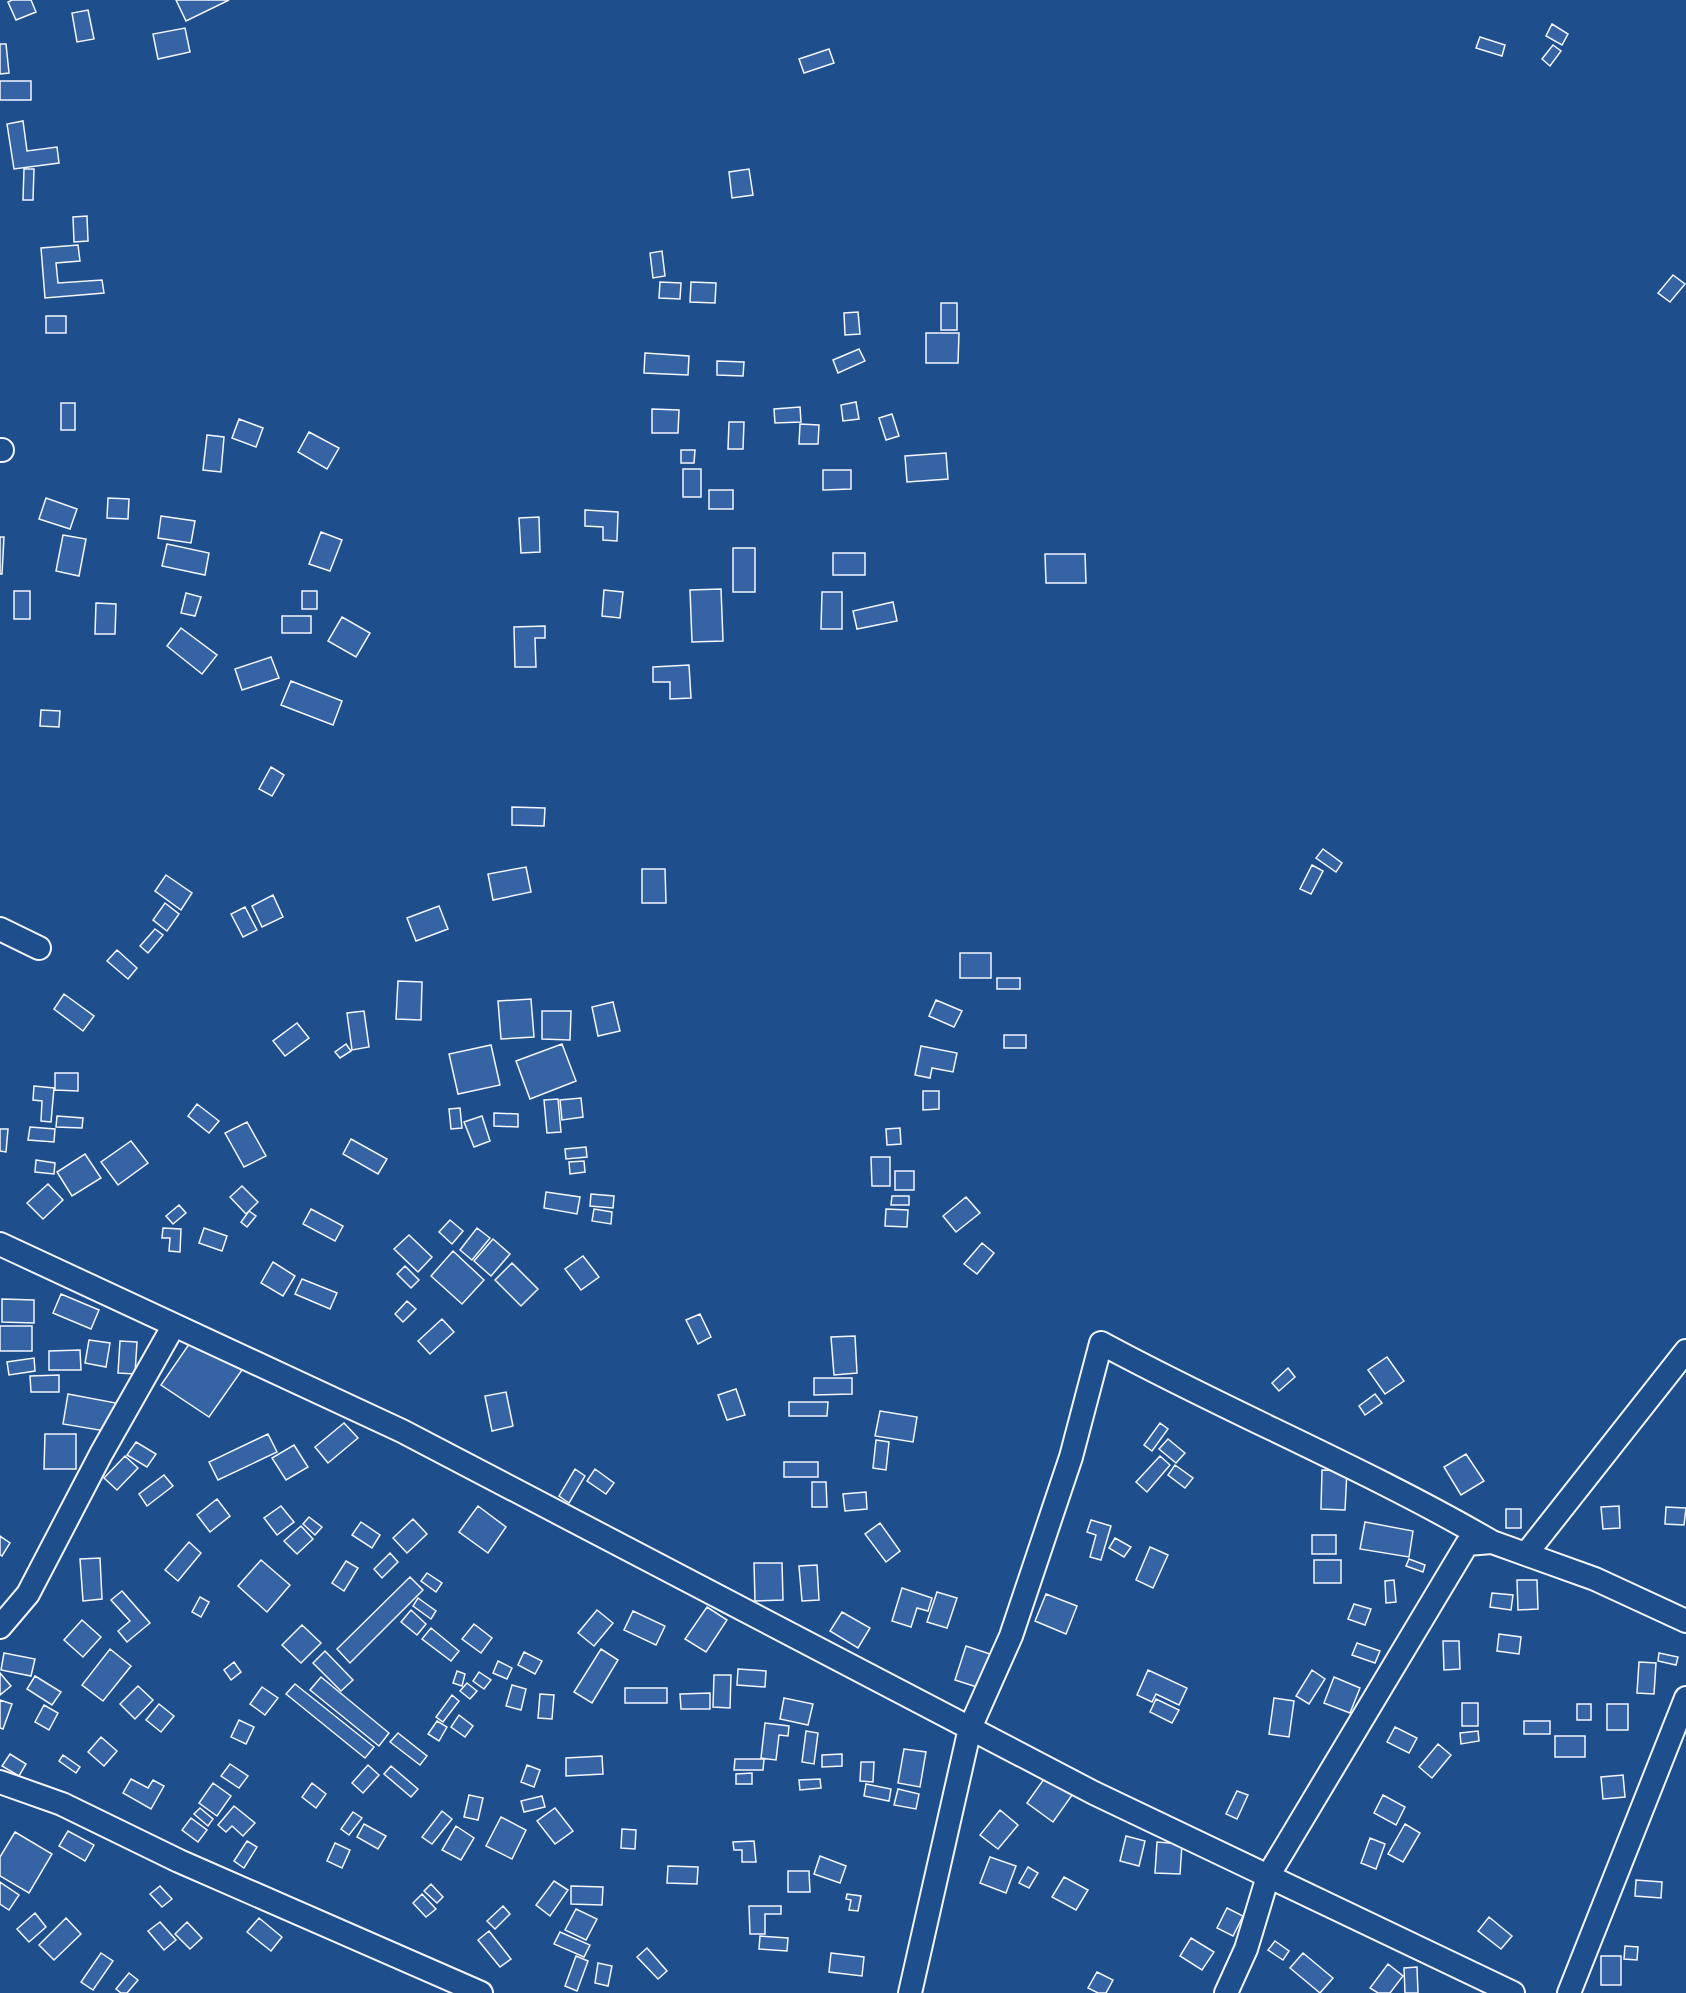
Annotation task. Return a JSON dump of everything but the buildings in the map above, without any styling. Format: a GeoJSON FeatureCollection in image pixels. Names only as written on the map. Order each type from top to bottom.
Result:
{"type":"FeatureCollection","features":[{"type":"Feature","properties":{"kind":"street"},"geometry":{"type":"LineString","coordinates":[[0,928],[39,948]]}},
{"type":"Feature","properties":{"kind":"street"},"geometry":{"type":"LineString","coordinates":[[0,1244],[402,1431],[1094,1793],[1513,1993]]}},
{"type":"Feature","properties":{"kind":"street"},"geometry":{"type":"LineString","coordinates":[[0,1627],[28,1594],[79,1501],[101,1454],[174,1325]]}},
{"type":"Feature","properties":{"kind":"street"},"geometry":{"type":"LineString","coordinates":[[910,1993],[970,1728],[1011,1636],[1071,1457],[1101,1343],[1186,1389],[1320,1450],[1421,1501],[1492,1542],[1595,1579],[1686,1621]]}},
{"type":"Feature","properties":{"kind":"street"},"geometry":{"type":"LineString","coordinates":[[1527,1554],[1686,1351]]}},
{"type":"Feature","properties":{"kind":"street"},"geometry":{"type":"LineString","coordinates":[[1226,1993],[1246,1949],[1268,1876],[1467,1544],[1492,1542]]}},
{"type":"Feature","properties":{"kind":"street"},"geometry":{"type":"LineString","coordinates":[[1569,1993],[1686,1698]]}},
{"type":"Feature","properties":{"kind":"street"},"geometry":{"type":"LineString","coordinates":[[0,1782],[62,1804],[178,1861],[480,1993]]}}]}
